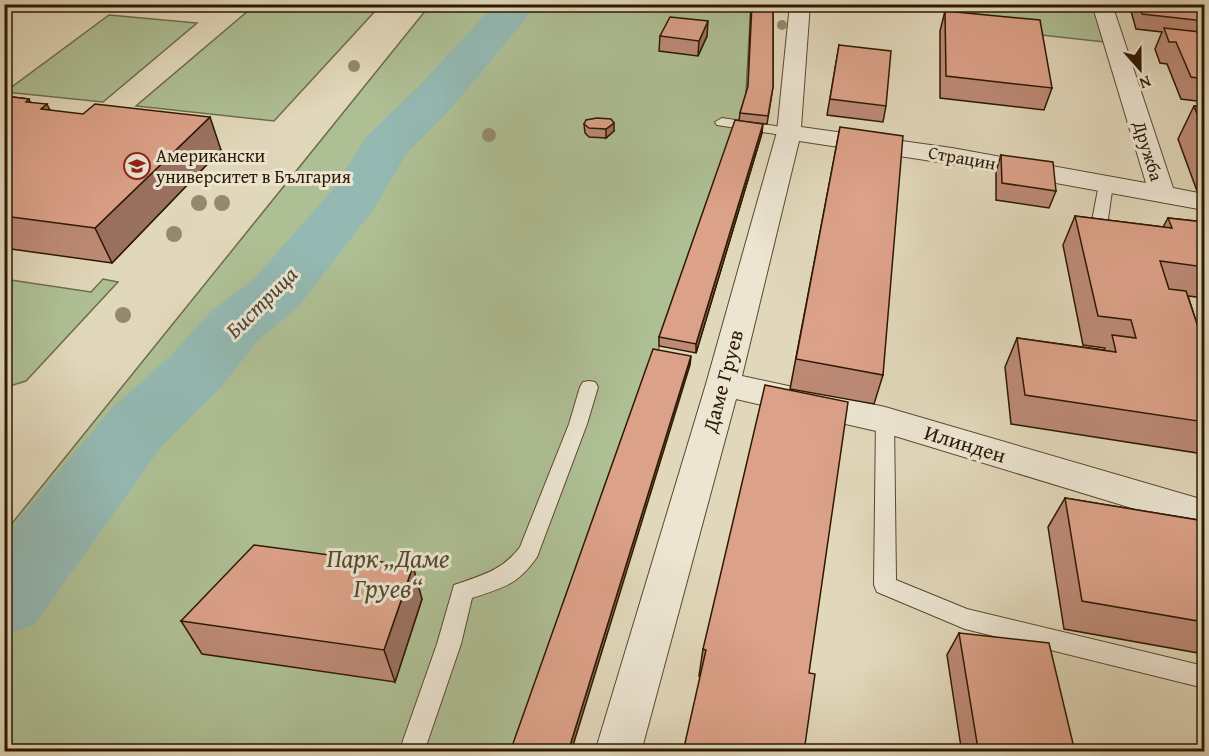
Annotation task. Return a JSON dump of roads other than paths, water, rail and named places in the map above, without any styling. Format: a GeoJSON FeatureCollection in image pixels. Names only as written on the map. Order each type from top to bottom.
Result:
{"type":"FeatureCollection","features":[{"type":"Feature","properties":{"kind":"street","name":"Даме Груев"},"geometry":{"type":"LineString","coordinates":[[618,752],[723,384],[789,132],[800,4]]}},
{"type":"Feature","properties":{"kind":"street","name":"Дружба"},"geometry":{"type":"LineString","coordinates":[[1102,4],[1162,194]]}},
{"type":"Feature","properties":{"kind":"street","name":"Страцин"},"geometry":{"type":"LineString","coordinates":[[789,132],[952,156],[1204,202]]}},
{"type":"Feature","properties":{"kind":"street","name":"Илинден"},"geometry":{"type":"LineString","coordinates":[[723,384],[885,420],[1204,515]]}},
{"type":"Feature","properties":{"kind":"lane"},"geometry":{"type":"LineString","coordinates":[[360,4],[390,8]]}},
{"type":"Feature","properties":{"kind":"lane"},"geometry":{"type":"LineString","coordinates":[[722,122],[789,132]]}},
{"type":"Feature","properties":{"kind":"lane"},"geometry":{"type":"LineString","coordinates":[[1099,226],[1106,184]]}},
{"type":"Feature","properties":{"kind":"lane"},"geometry":{"type":"LineString","coordinates":[[411,752],[449,644],[462,592],[494,581],[517,568],[529,551],[581,416],[589,387]]}},
{"type":"Feature","properties":{"kind":"lane"},"geometry":{"type":"LineString","coordinates":[[885,420],[885,585],[965,619],[1204,677]]}},
{"type":"Feature","properties":{"kind":"waterway","name":"Бистрица"},"geometry":{"type":"LineString","coordinates":[[4,599],[136,428],[197,370],[234,326],[276,293],[354,198],[385,147],[437,95],[518,4]]}},
{"type":"Feature","properties":{"kind":"place","name":"Американски университет в България"},"geometry":{"type":"Point","coordinates":[137,166]}},
{"type":"Feature","properties":{"kind":"park label","name":"Парк „Даме Груев“"},"geometry":{"type":"Point","coordinates":[388,573]}}]}
